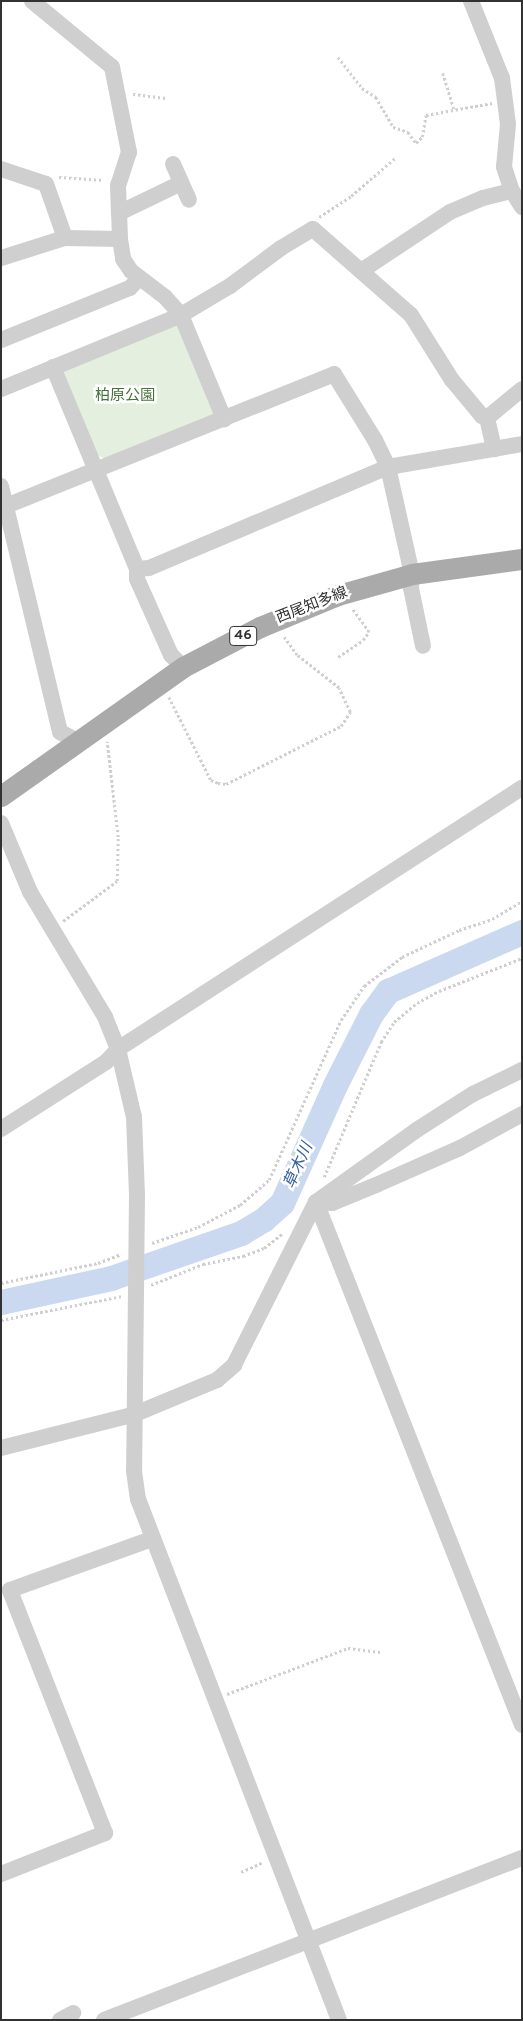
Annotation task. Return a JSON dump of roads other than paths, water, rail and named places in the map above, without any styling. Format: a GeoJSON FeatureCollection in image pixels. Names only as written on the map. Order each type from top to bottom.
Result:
{"type":"FeatureCollection","features":[{"type":"Feature","properties":{"kind":"main road","name":"西尾知多線"},"geometry":{"type":"LineString","coordinates":[[1,796],[183,667],[275,620],[345,593],[412,574],[522,559]]}},
{"type":"Feature","properties":{"kind":"street"},"geometry":{"type":"LineString","coordinates":[[32,1],[54,7],[112,67],[116,96],[129,152],[120,180],[120,239],[124,260],[140,278],[165,297],[181,314],[224,419]]}},
{"type":"Feature","properties":{"kind":"street"},"geometry":{"type":"LineString","coordinates":[[471,1],[507,100],[508,124],[504,167],[512,191],[522,207]]}},
{"type":"Feature","properties":{"kind":"street"},"geometry":{"type":"LineString","coordinates":[[173,164],[189,200]]}},
{"type":"Feature","properties":{"kind":"street"},"geometry":{"type":"LineString","coordinates":[[1,169],[38,180],[49,189],[65,238]]}},
{"type":"Feature","properties":{"kind":"street"},"geometry":{"type":"LineString","coordinates":[[119,212],[181,183]]}},
{"type":"Feature","properties":{"kind":"street"},"geometry":{"type":"LineString","coordinates":[[361,271],[450,212],[483,198],[512,191]]}},
{"type":"Feature","properties":{"kind":"street"},"geometry":{"type":"LineString","coordinates":[[1,389],[181,314],[230,286],[281,248],[313,229],[411,315],[452,380],[482,416],[487,418]]}},
{"type":"Feature","properties":{"kind":"street"},"geometry":{"type":"LineString","coordinates":[[1,258],[65,238],[120,239]]}},
{"type":"Feature","properties":{"kind":"street"},"geometry":{"type":"LineString","coordinates":[[1,340],[130,288],[140,278]]}},
{"type":"Feature","properties":{"kind":"street"},"geometry":{"type":"LineString","coordinates":[[53,367],[137,569],[137,578],[171,656],[183,667]]}},
{"type":"Feature","properties":{"kind":"street"},"geometry":{"type":"LineString","coordinates":[[4,507],[96,472],[334,374],[375,440],[388,467],[412,574],[411,588],[423,646]]}},
{"type":"Feature","properties":{"kind":"street"},"geometry":{"type":"LineString","coordinates":[[487,418],[522,389]]}},
{"type":"Feature","properties":{"kind":"street"},"geometry":{"type":"LineString","coordinates":[[487,418],[494,449]]}},
{"type":"Feature","properties":{"kind":"street"},"geometry":{"type":"LineString","coordinates":[[137,569],[149,568],[388,467],[522,444]]}},
{"type":"Feature","properties":{"kind":"street"},"geometry":{"type":"LineString","coordinates":[[1,486],[4,507],[60,732],[78,741]]}},
{"type":"Feature","properties":{"kind":"street"},"geometry":{"type":"LineString","coordinates":[[1,1129],[106,1062],[118,1049],[522,788]]}},
{"type":"Feature","properties":{"kind":"street"},"geometry":{"type":"LineString","coordinates":[[1,823],[30,892],[105,1017],[118,1049],[134,1117],[137,1195],[134,1254],[135,1485],[152,1539],[339,2020]]}},
{"type":"Feature","properties":{"kind":"street"},"geometry":{"type":"LineString","coordinates":[[1,1448],[135,1414],[217,1380],[234,1365],[316,1202],[418,1129],[473,1094],[522,1070]]}},
{"type":"Feature","properties":{"kind":"street"},"geometry":{"type":"LineString","coordinates":[[316,1202],[332,1203],[376,1185],[460,1148],[522,1114]]}},
{"type":"Feature","properties":{"kind":"street"},"geometry":{"type":"LineString","coordinates":[[316,1202],[522,1725]]}},
{"type":"Feature","properties":{"kind":"street"},"geometry":{"type":"LineString","coordinates":[[1,1874],[105,1833],[10,1590],[152,1539]]}},
{"type":"Feature","properties":{"kind":"street"},"geometry":{"type":"LineString","coordinates":[[104,2020],[522,1858]]}},
{"type":"Feature","properties":{"kind":"waterway","name":"草木川"},"geometry":{"type":"LineString","coordinates":[[1,1302],[111,1278],[241,1233],[264,1219],[282,1203],[335,1085],[371,1014],[388,991],[522,932]]}},
{"type":"Feature","properties":{"kind":"park label","name":"柏原公園"},"geometry":{"type":"Point","coordinates":[125,397]}}]}
